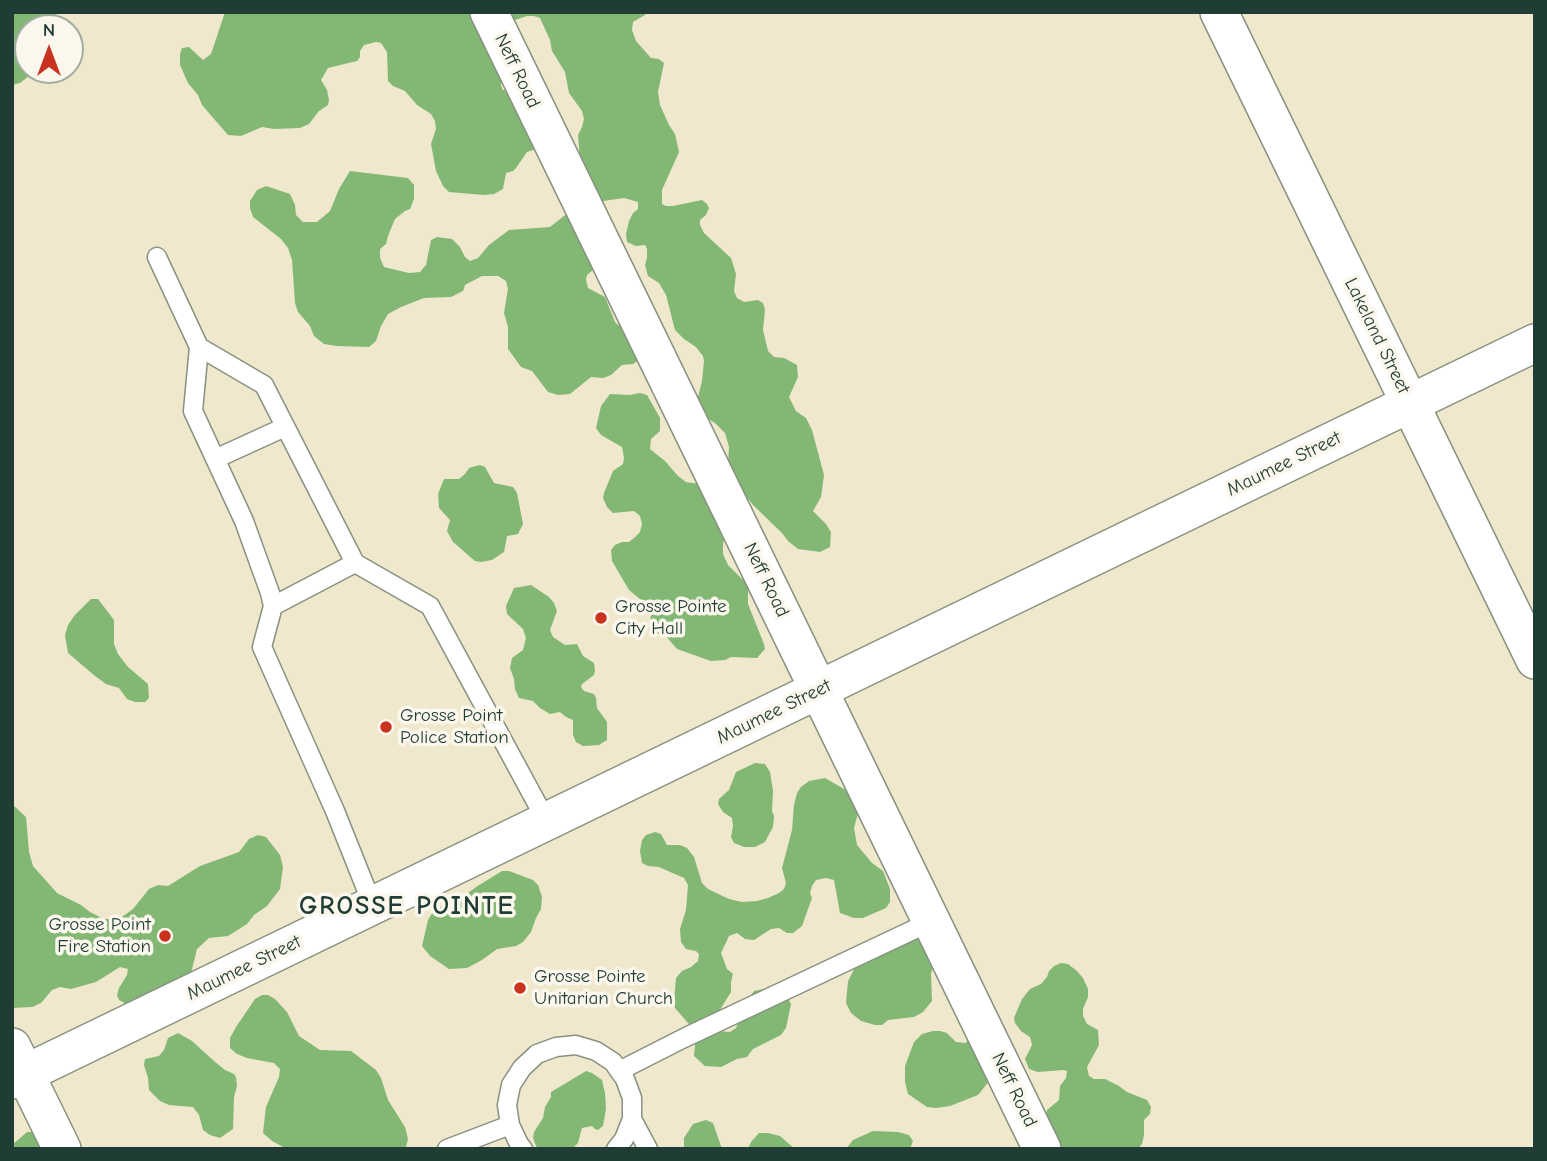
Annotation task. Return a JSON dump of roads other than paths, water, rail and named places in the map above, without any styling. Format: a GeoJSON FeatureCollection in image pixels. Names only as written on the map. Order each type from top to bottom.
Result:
{"type":"FeatureCollection","features":[{"type":"Feature","properties":{"kind":"street","name":"Neff Road"},"geometry":{"type":"LineString","coordinates":[[489,12],[1042,1149]]}},
{"type":"Feature","properties":{"kind":"street","name":"Lakeland Street"},"geometry":{"type":"LineString","coordinates":[[1219,12],[1535,660]]}},
{"type":"Feature","properties":{"kind":"street","name":"Maumee Street"},"geometry":{"type":"LineString","coordinates":[[17,1067],[373,905],[1535,343]]}},
{"type":"Feature","properties":{"kind":"street"},"geometry":{"type":"LineString","coordinates":[[17,1067],[62,1149]]}},
{"type":"Feature","properties":{"kind":"lane"},"geometry":{"type":"LineString","coordinates":[[157,257],[198,347],[193,411],[244,521],[270,593],[273,607],[262,648],[335,811],[373,905]]}},
{"type":"Feature","properties":{"kind":"lane"},"geometry":{"type":"LineString","coordinates":[[198,347],[264,385],[355,563],[430,607],[547,822]]}},
{"type":"Feature","properties":{"kind":"lane"},"geometry":{"type":"LineString","coordinates":[[215,459],[285,427]]}},
{"type":"Feature","properties":{"kind":"lane"},"geometry":{"type":"LineString","coordinates":[[273,607],[355,563]]}},
{"type":"Feature","properties":{"kind":"lane"},"geometry":{"type":"LineString","coordinates":[[619,1071],[932,921]]}},
{"type":"Feature","properties":{"kind":"lane"},"geometry":{"type":"LineString","coordinates":[[523,1149],[510,1125],[507,1105],[511,1085],[522,1068],[537,1054],[556,1047],[576,1045],[596,1051],[613,1062],[625,1079],[632,1098],[632,1119],[624,1139],[616,1149]]}},
{"type":"Feature","properties":{"kind":"lane"},"geometry":{"type":"LineString","coordinates":[[632,1119],[648,1149]]}},
{"type":"Feature","properties":{"kind":"lane"},"geometry":{"type":"LineString","coordinates":[[447,1149],[510,1125]]}},
{"type":"Feature","properties":{"kind":"place","name":"Grosse Pointe City Hall"},"geometry":{"type":"Point","coordinates":[601,618]}},
{"type":"Feature","properties":{"kind":"place","name":"Grosse Point Police Station"},"geometry":{"type":"Point","coordinates":[386,727]}},
{"type":"Feature","properties":{"kind":"place","name":"Grosse Point Fire Station"},"geometry":{"type":"Point","coordinates":[165,936]}},
{"type":"Feature","properties":{"kind":"place","name":"Grosse Pointe Unitarian Church"},"geometry":{"type":"Point","coordinates":[520,988]}},
{"type":"Feature","properties":{"kind":"district","name":"GROSSE POINTE"},"geometry":{"type":"Point","coordinates":[407,907]}}]}
